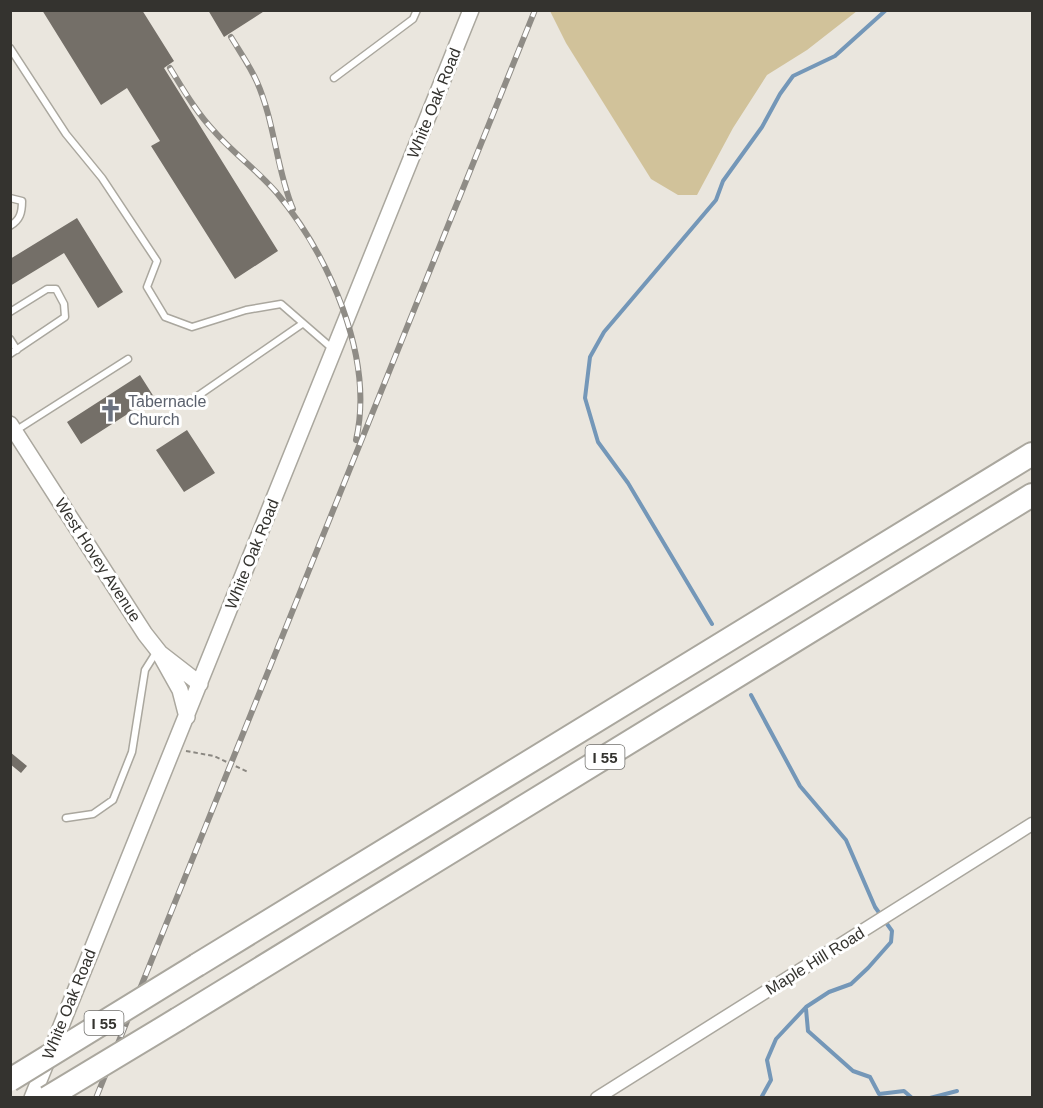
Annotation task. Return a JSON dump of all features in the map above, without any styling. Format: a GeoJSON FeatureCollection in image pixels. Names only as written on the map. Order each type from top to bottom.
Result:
{"type":"FeatureCollection","features":[{"type":"Feature","properties":{"kind":"highway","name":"I 55"},"geometry":{"type":"LineString","coordinates":[[10,1080],[1032,454]]}},
{"type":"Feature","properties":{"kind":"highway","name":"I 55"},"geometry":{"type":"LineString","coordinates":[[47,1098],[1032,495]]}},
{"type":"Feature","properties":{"kind":"street","name":"White Oak Road"},"geometry":{"type":"LineString","coordinates":[[32,1098],[471,10]]}},
{"type":"Feature","properties":{"kind":"street","name":"West Hovey Avenue"},"geometry":{"type":"LineString","coordinates":[[13,427],[159,652],[200,684]]}},
{"type":"Feature","properties":{"kind":"street"},"geometry":{"type":"LineString","coordinates":[[159,652],[180,690],[187,717]]}},
{"type":"Feature","properties":{"kind":"street","name":"Maple Hill Road"},"geometry":{"type":"LineString","coordinates":[[597,1098],[1032,824]]}},
{"type":"Feature","properties":{"kind":"lane"},"geometry":{"type":"LineString","coordinates":[[334,78],[413,19],[417,10]]}},
{"type":"Feature","properties":{"kind":"lane"},"geometry":{"type":"LineString","coordinates":[[10,48],[66,134],[102,178],[157,261],[147,287],[165,317],[192,327],[246,310],[281,304],[334,351]]}},
{"type":"Feature","properties":{"kind":"lane"},"geometry":{"type":"LineString","coordinates":[[10,198],[22,201],[19,220],[10,226]]}},
{"type":"Feature","properties":{"kind":"lane"},"geometry":{"type":"LineString","coordinates":[[10,312],[47,289],[56,289],[66,312],[65,317],[10,354]]}},
{"type":"Feature","properties":{"kind":"lane"},"geometry":{"type":"LineString","coordinates":[[189,402],[302,324]]}},
{"type":"Feature","properties":{"kind":"lane"},"geometry":{"type":"LineString","coordinates":[[10,339],[17,350]]}},
{"type":"Feature","properties":{"kind":"lane"},"geometry":{"type":"LineString","coordinates":[[13,427],[128,359]]}},
{"type":"Feature","properties":{"kind":"lane"},"geometry":{"type":"LineString","coordinates":[[66,818],[93,814],[113,800],[132,752],[145,670],[159,652]]}},
{"type":"Feature","properties":{"kind":"path"},"geometry":{"type":"LineString","coordinates":[[174,750],[214,756],[248,772]]}},
{"type":"Feature","properties":{"kind":"shaded area"},"geometry":{"type":"Polygon","coordinates":[[[550,10],[857,11],[807,50],[767,75],[733,128],[697,195],[678,195],[651,179],[566,43],[550,10]]]}},
{"type":"Feature","properties":{"kind":"building"},"geometry":{"type":"Polygon","coordinates":[[[42,10],[142,10],[174,61],[164,68],[278,251],[235,279],[151,146],[160,141],[127,88],[101,105],[42,10]]]}},
{"type":"Feature","properties":{"kind":"building"},"geometry":{"type":"Polygon","coordinates":[[[208,10],[266,10],[224,37],[208,10]]]}},
{"type":"Feature","properties":{"kind":"building"},"geometry":{"type":"Polygon","coordinates":[[[77,218],[123,292],[98,308],[64,253],[10,286],[10,259],[77,218]]]}},
{"type":"Feature","properties":{"kind":"building","name":"Tabernacle Church"},"geometry":{"type":"Polygon","coordinates":[[[140,375],[154,397],[81,444],[67,422],[140,375]]]}},
{"type":"Feature","properties":{"kind":"building"},"geometry":{"type":"Polygon","coordinates":[[[187,430],[215,473],[184,492],[156,450],[187,430]]]}},
{"type":"Feature","properties":{"kind":"building"},"geometry":{"type":"Polygon","coordinates":[[[10,752],[27,766],[21,773],[10,764],[10,752]]]}},
{"type":"Feature","properties":{"kind":"waterway"},"geometry":{"type":"LineString","coordinates":[[712,624],[628,483],[598,442],[585,398],[590,357],[604,332],[716,200],[723,181],[762,127],[793,76],[835,56],[886,10]]}},
{"type":"Feature","properties":{"kind":"waterway"},"geometry":{"type":"LineString","coordinates":[[751,695],[800,786],[846,840],[875,907],[892,931],[891,942],[851,984],[829,992],[806,1007],[776,1039],[767,1060],[771,1080],[761,1098]]}},
{"type":"Feature","properties":{"kind":"waterway"},"geometry":{"type":"LineString","coordinates":[[806,1009],[808,1031],[853,1071],[870,1077],[879,1094],[904,1091],[912,1098]]}},
{"type":"Feature","properties":{"kind":"waterway"},"geometry":{"type":"LineString","coordinates":[[930,1098],[957,1091]]}},
{"type":"Feature","properties":{"kind":"railway"},"geometry":{"type":"LineString","coordinates":[[96,1098],[535,10]]}},
{"type":"Feature","properties":{"kind":"railway"},"geometry":{"type":"LineString","coordinates":[[231,37],[251,70],[263,98],[293,209]]}},
{"type":"Feature","properties":{"kind":"railway"},"geometry":{"type":"LineString","coordinates":[[170,68],[207,124],[276,192],[313,245],[329,276],[343,308],[353,341],[359,375],[360,408],[356,440]]}},
{"type":"Feature","properties":{"kind":"place","name":"Tabernacle Church"},"geometry":{"type":"Point","coordinates":[110,410]}}]}
